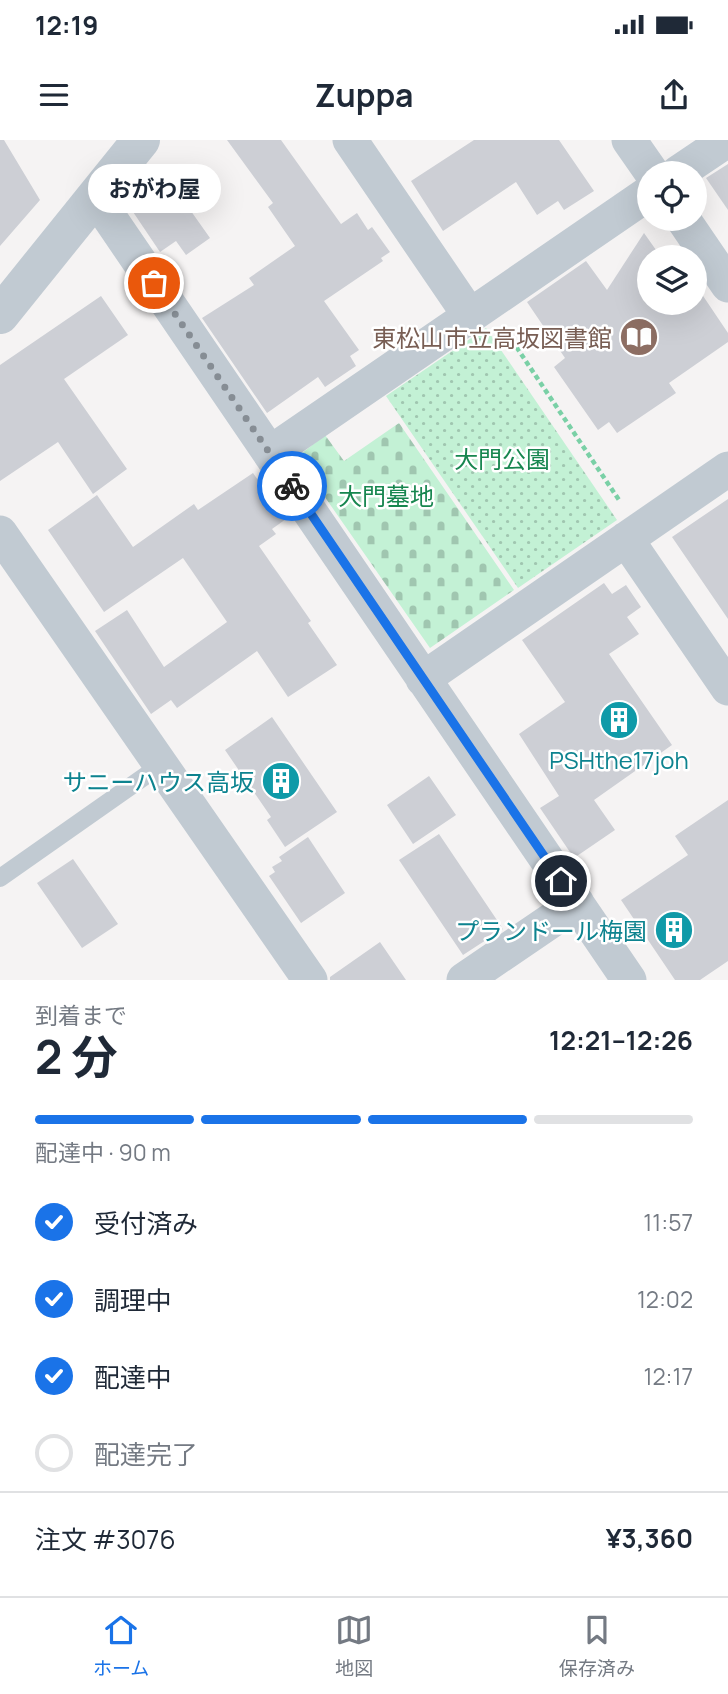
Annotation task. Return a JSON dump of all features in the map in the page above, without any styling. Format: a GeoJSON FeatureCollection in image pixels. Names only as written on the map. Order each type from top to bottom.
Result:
{"type":"FeatureCollection","features":[{"type":"Feature","properties":{"kind":"street"},"geometry":{"type":"LineString","coordinates":[[0,315],[141,140]]}},
{"type":"Feature","properties":{"kind":"street"},"geometry":{"type":"LineString","coordinates":[[350,140],[479,310]]}},
{"type":"Feature","properties":{"kind":"street"},"geometry":{"type":"LineString","coordinates":[[629,140],[644,161]]}},
{"type":"Feature","properties":{"kind":"street"},"geometry":{"type":"LineString","coordinates":[[696,161],[727,140]]}},
{"type":"Feature","properties":{"kind":"street"},"geometry":{"type":"LineString","coordinates":[[96,198],[629,980]]}},
{"type":"Feature","properties":{"kind":"street"},"geometry":{"type":"LineString","coordinates":[[270,453],[637,201]]}},
{"type":"Feature","properties":{"kind":"street"},"geometry":{"type":"LineString","coordinates":[[691,231],[728,285]]}},
{"type":"Feature","properties":{"kind":"street"},"geometry":{"type":"LineString","coordinates":[[423,679],[728,469]]}},
{"type":"Feature","properties":{"kind":"street"},"geometry":{"type":"LineString","coordinates":[[0,533],[310,980]]}},
{"type":"Feature","properties":{"kind":"street"},"geometry":{"type":"LineString","coordinates":[[633,535],[728,688]]}},
{"type":"Feature","properties":{"kind":"street"},"geometry":{"type":"LineString","coordinates":[[464,980],[577,903]]}},
{"type":"Feature","properties":{"kind":"lane"},"geometry":{"type":"LineString","coordinates":[[0,878],[161,765]]}},
{"type":"Feature","properties":{"kind":"path"},"geometry":{"type":"LineString","coordinates":[[479,310],[633,535]]}},
{"type":"Feature","properties":{"kind":"green space","name":"大門公園"},"geometry":{"type":"Polygon","coordinates":[[[486,328],[617,520],[518,588],[386,396],[486,328]]]}},
{"type":"Feature","properties":{"kind":"green space","name":"大門墓地"},"geometry":{"type":"Polygon","coordinates":[[[399,423],[514,590],[430,648],[297,457],[325,435],[344,461],[399,423]]]}},
{"type":"Feature","properties":{"kind":"building"},"geometry":{"type":"Polygon","coordinates":[[[0,140],[4,140],[40,200],[0,246],[0,140]]]}},
{"type":"Feature","properties":{"kind":"building"},"geometry":{"type":"Polygon","coordinates":[[[227,140],[281,140],[341,224],[357,213],[368,230],[372,227],[390,252],[381,258],[383,261],[324,301],[359,350],[350,356],[356,366],[325,387],[318,377],[267,413],[202,318],[254,285],[249,278],[295,246],[268,207],[273,203],[227,140]]]}},
{"type":"Feature","properties":{"kind":"building"},"geometry":{"type":"Polygon","coordinates":[[[474,140],[559,140],[594,191],[564,210],[558,201],[537,215],[516,182],[443,231],[411,181],[474,140]]]}},
{"type":"Feature","properties":{"kind":"building"},"geometry":{"type":"Polygon","coordinates":[[[728,164],[728,210],[707,179],[728,164]]]}},
{"type":"Feature","properties":{"kind":"building"},"geometry":{"type":"Polygon","coordinates":[[[169,171],[190,202],[186,204],[210,238],[186,255],[176,241],[160,252],[125,200],[169,171]]]}},
{"type":"Feature","properties":{"kind":"building","name":"東松山市立高坂図書館"},"geometry":{"type":"Polygon","coordinates":[[[644,233],[652,245],[637,245],[637,315],[707,315],[707,302],[728,333],[728,342],[669,383],[676,393],[617,433],[609,422],[598,430],[554,367],[565,358],[527,302],[586,261],[607,290],[644,233]]]}},
{"type":"Feature","properties":{"kind":"building"},"geometry":{"type":"Polygon","coordinates":[[[101,296],[128,335],[64,379],[127,469],[93,494],[58,442],[0,481],[0,365],[101,296]]]}},
{"type":"Feature","properties":{"kind":"building"},"geometry":{"type":"Polygon","coordinates":[[[253,473],[286,519],[272,529],[276,534],[259,546],[311,621],[308,623],[337,665],[288,697],[257,651],[177,708],[171,700],[151,714],[95,631],[127,610],[164,667],[227,622],[183,558],[104,612],[48,530],[97,495],[133,547],[194,504],[198,510],[253,473]]]}},
{"type":"Feature","properties":{"kind":"building"},"geometry":{"type":"Polygon","coordinates":[[[728,499],[728,619],[672,537],[728,499]]]}},
{"type":"Feature","properties":{"kind":"building"},"geometry":{"type":"Polygon","coordinates":[[[604,583],[612,594],[626,585],[641,607],[627,617],[639,634],[609,654],[672,745],[594,800],[615,830],[574,858],[540,808],[559,796],[519,734],[565,702],[522,640],[604,583]]]}},
{"type":"Feature","properties":{"kind":"building","name":"サニーハウス高坂"},"geometry":{"type":"Polygon","coordinates":[[[272,717],[337,812],[285,847],[267,820],[271,817],[225,750],[272,717]]]}},
{"type":"Feature","properties":{"kind":"building"},"geometry":{"type":"Polygon","coordinates":[[[429,776],[456,815],[413,844],[387,805],[429,776]]]}},
{"type":"Feature","properties":{"kind":"building"},"geometry":{"type":"Polygon","coordinates":[[[728,800],[728,961],[700,980],[675,980],[621,900],[688,855],[675,836],[728,800]]]}},
{"type":"Feature","properties":{"kind":"building"},"geometry":{"type":"Polygon","coordinates":[[[439,834],[503,929],[463,955],[399,860],[439,834]]]}},
{"type":"Feature","properties":{"kind":"building"},"geometry":{"type":"Polygon","coordinates":[[[308,837],[345,893],[301,923],[269,876],[275,872],[272,867],[282,861],[279,857],[308,837]]]}},
{"type":"Feature","properties":{"kind":"building"},"geometry":{"type":"Polygon","coordinates":[[[73,859],[118,924],[82,948],[37,883],[73,859]]]}},
{"type":"Feature","properties":{"kind":"building"},"geometry":{"type":"Polygon","coordinates":[[[380,942],[406,980],[330,980],[330,977],[380,942]]]}},
{"type":"Feature","properties":{"kind":"way so far"},"geometry":{"type":"LineString","coordinates":[[154,283],[292,486]]}},
{"type":"Feature","properties":{"kind":"place","name":"おがわ屋"},"geometry":{"type":"Point","coordinates":[154,283]}},
{"type":"Feature","properties":{"kind":"place","name":"東松山市立高坂図書館"},"geometry":{"type":"Point","coordinates":[639,337]}},
{"type":"Feature","properties":{"kind":"place","name":"PSHthe17joh"},"geometry":{"type":"Point","coordinates":[619,720]}},
{"type":"Feature","properties":{"kind":"place","name":"サニーハウス高坂"},"geometry":{"type":"Point","coordinates":[281,781]}},
{"type":"Feature","properties":{"kind":"place","name":"プランドール梅園"},"geometry":{"type":"Point","coordinates":[674,930]}},
{"type":"Feature","properties":{"kind":"route"},"geometry":{"type":"LineString","coordinates":[[292,486],[561,881]]}}]}
